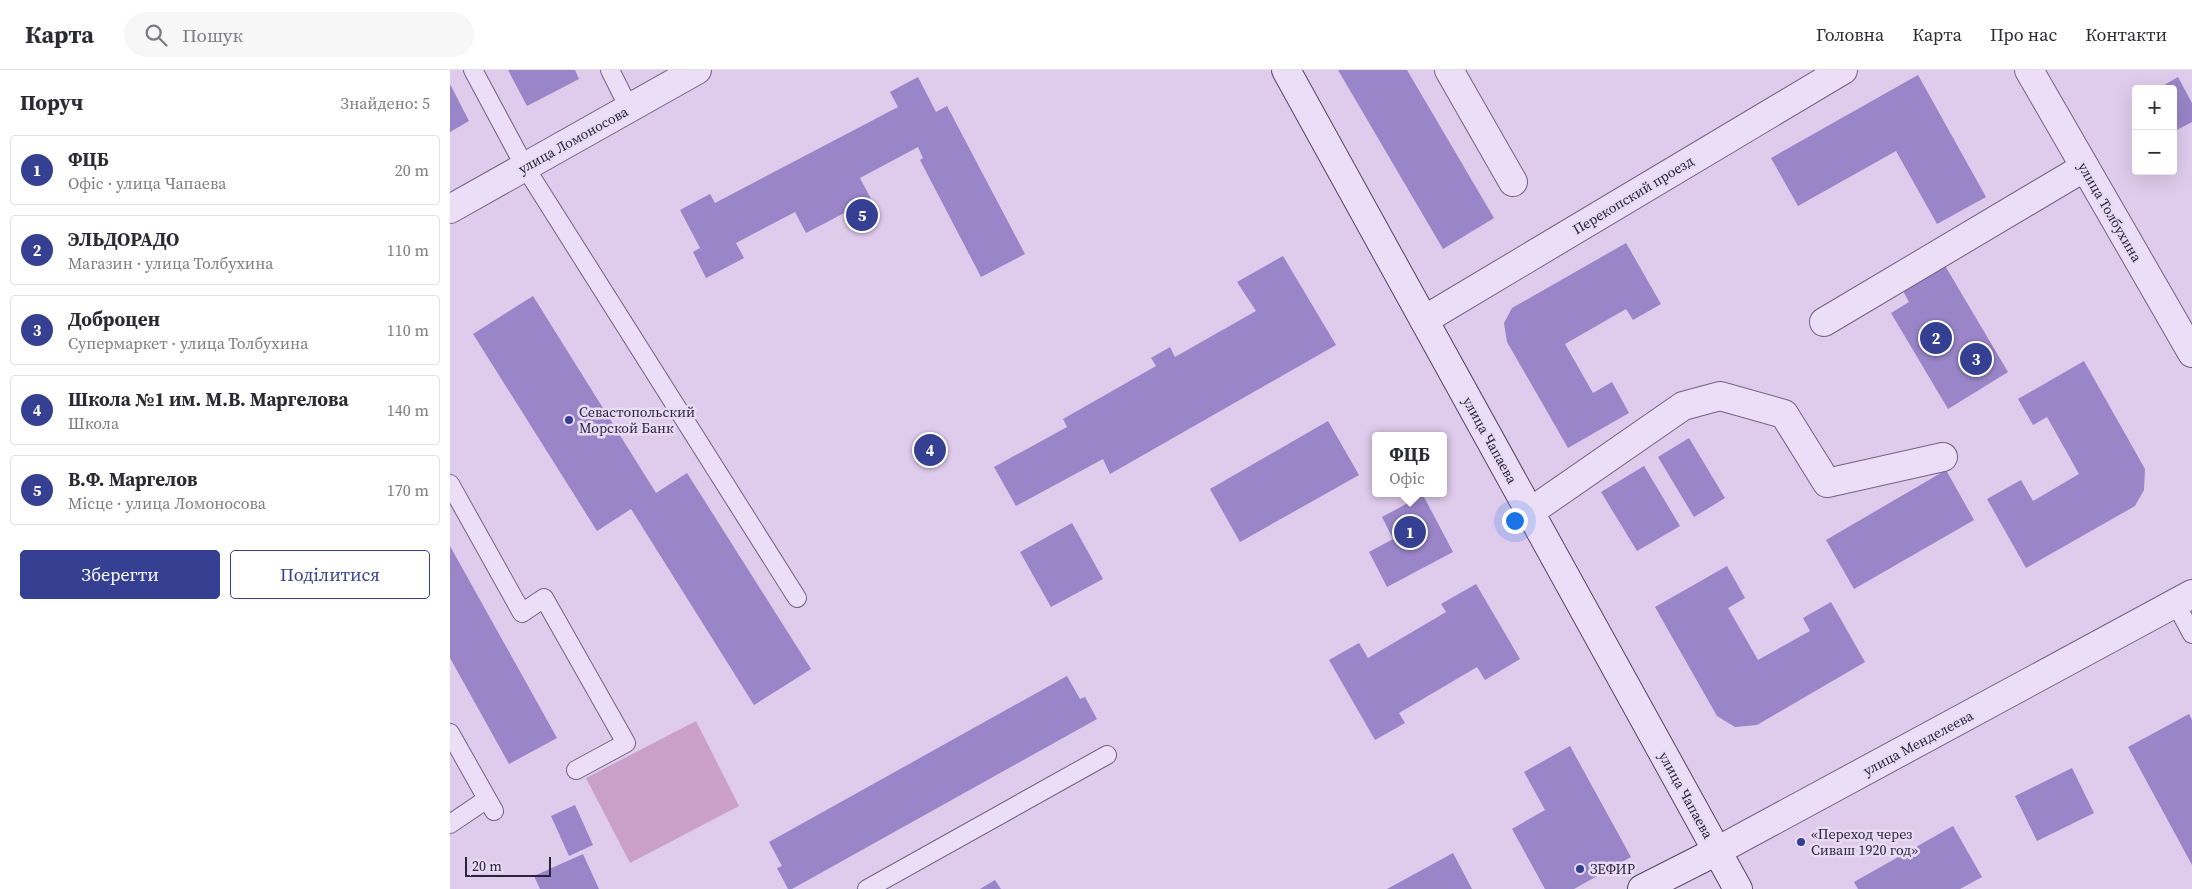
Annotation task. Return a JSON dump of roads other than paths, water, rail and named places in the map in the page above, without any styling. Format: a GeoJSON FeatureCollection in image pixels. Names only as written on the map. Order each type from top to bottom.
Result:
{"type":"FeatureCollection","features":[{"type":"Feature","properties":{"kind":"street","name":"улица Ломоносова"},"geometry":{"type":"LineString","coordinates":[[450,209],[697,70]]}},
{"type":"Feature","properties":{"kind":"street","name":"улица Чапаева"},"geometry":{"type":"LineString","coordinates":[[1286,70],[1738,889]]}},
{"type":"Feature","properties":{"kind":"street"},"geometry":{"type":"LineString","coordinates":[[1449,70],[1513,182]]}},
{"type":"Feature","properties":{"kind":"street","name":"улица Толбухина"},"geometry":{"type":"LineString","coordinates":[[2029,70],[2192,353]]}},
{"type":"Feature","properties":{"kind":"street","name":"Перекопский проезд"},"geometry":{"type":"LineString","coordinates":[[1424,320],[1829,74]]}},
{"type":"Feature","properties":{"kind":"street"},"geometry":{"type":"LineString","coordinates":[[1824,322],[2085,167]]}},
{"type":"Feature","properties":{"kind":"street"},"geometry":{"type":"LineString","coordinates":[[1530,512],[1683,406],[1720,396],[1784,414],[1827,483],[1944,457]]}},
{"type":"Feature","properties":{"kind":"street","name":"улица Менделеева"},"geometry":{"type":"LineString","coordinates":[[1642,889],[1717,851],[2184,599]]}},
{"type":"Feature","properties":{"kind":"lane"},"geometry":{"type":"LineString","coordinates":[[474,70],[526,167],[797,598]]}},
{"type":"Feature","properties":{"kind":"lane"},"geometry":{"type":"LineString","coordinates":[[610,70],[629,108]]}},
{"type":"Feature","properties":{"kind":"lane"},"geometry":{"type":"LineString","coordinates":[[450,484],[522,613],[544,598],[626,743],[576,770]]}},
{"type":"Feature","properties":{"kind":"lane"},"geometry":{"type":"LineString","coordinates":[[2184,599],[2192,634]]}},
{"type":"Feature","properties":{"kind":"lane"},"geometry":{"type":"LineString","coordinates":[[450,732],[491,805],[450,824]]}},
{"type":"Feature","properties":{"kind":"lane"},"geometry":{"type":"LineString","coordinates":[[867,889],[1107,755]]}},
{"type":"Feature","properties":{"kind":"place","name":"В.Ф. Маргелов"},"geometry":{"type":"Point","coordinates":[862,215]}},
{"type":"Feature","properties":{"kind":"place","name":"ЭЛЬДОРАДО"},"geometry":{"type":"Point","coordinates":[1936,338]}},
{"type":"Feature","properties":{"kind":"place","name":"Доброцен"},"geometry":{"type":"Point","coordinates":[1976,359]}},
{"type":"Feature","properties":{"kind":"place","name":"Севастопольский Морской Банк"},"geometry":{"type":"Point","coordinates":[569,420]}},
{"type":"Feature","properties":{"kind":"place","name":"Школа №1 им. М.В. Маргелова"},"geometry":{"type":"Point","coordinates":[930,450]}},
{"type":"Feature","properties":{"kind":"place","name":"ФЦБ"},"geometry":{"type":"Point","coordinates":[1410,532]}},
{"type":"Feature","properties":{"kind":"place","name":"«Переход через Сиваш 1920 год»"},"geometry":{"type":"Point","coordinates":[1801,842]}},
{"type":"Feature","properties":{"kind":"place","name":"ЗЕФИР"},"geometry":{"type":"Point","coordinates":[1580,869]}}]}
